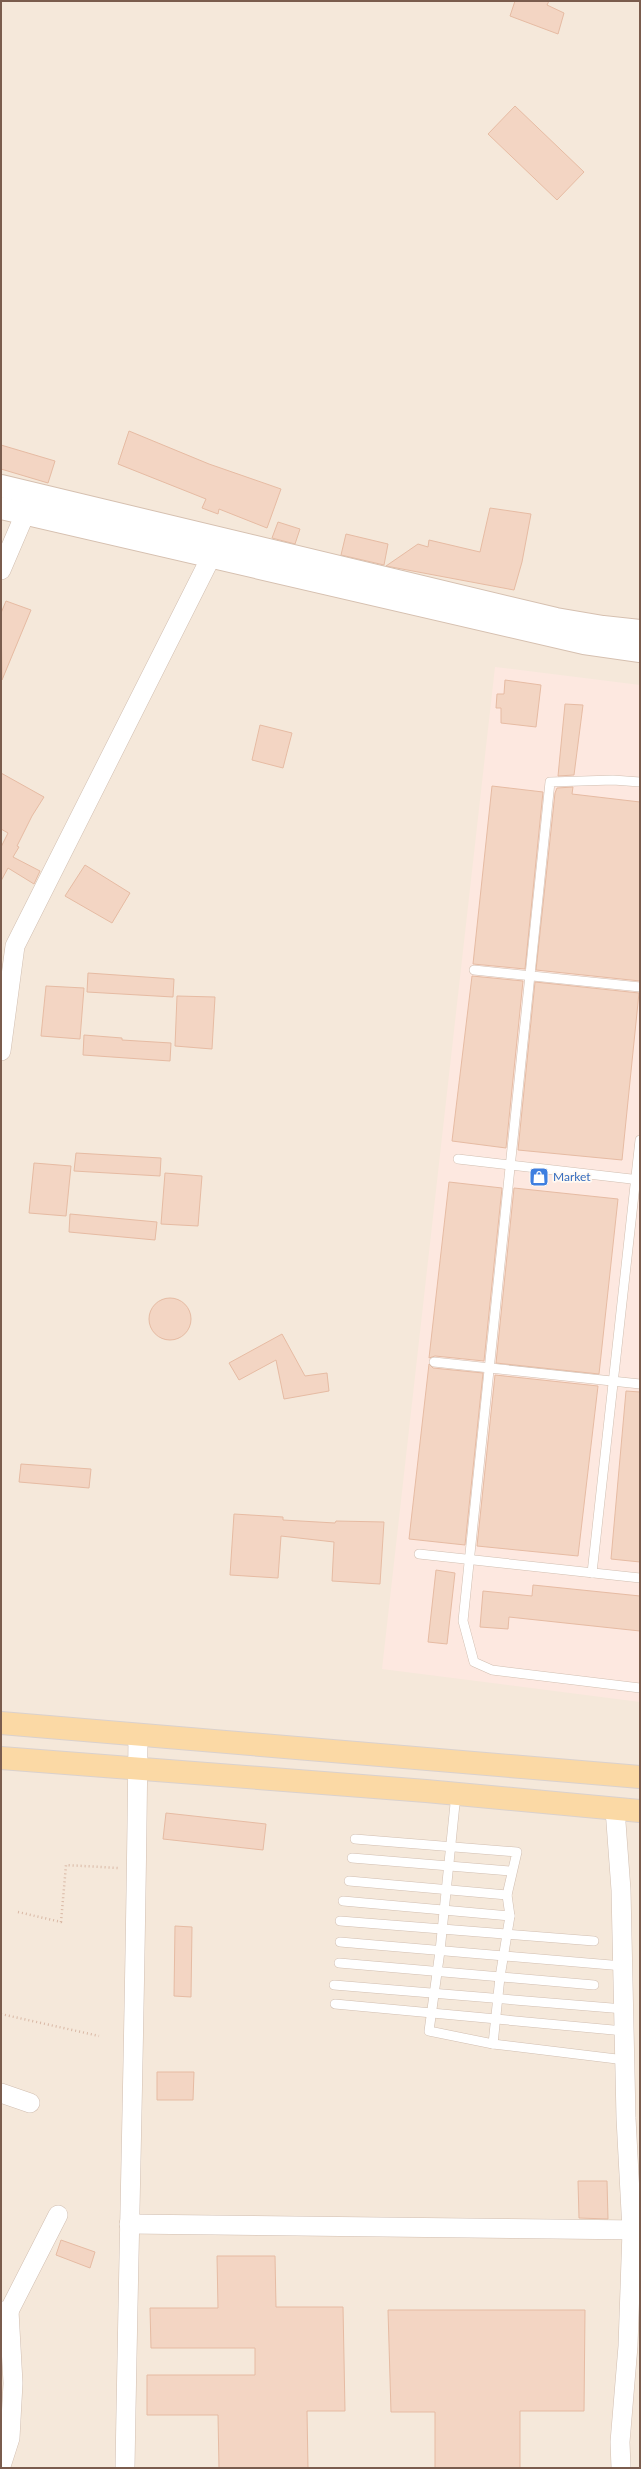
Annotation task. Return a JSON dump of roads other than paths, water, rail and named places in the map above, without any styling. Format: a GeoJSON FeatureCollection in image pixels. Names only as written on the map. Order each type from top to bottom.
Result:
{"type":"FeatureCollection","features":[{"type":"Feature","properties":{"kind":"main road"},"geometry":{"type":"LineString","coordinates":[[1,486],[556,618],[603,627],[640,631]]}},
{"type":"Feature","properties":{"kind":"main road"},"geometry":{"type":"LineString","coordinates":[[1,508],[584,642],[640,651]]}},
{"type":"Feature","properties":{"kind":"main road"},"geometry":{"type":"LineString","coordinates":[[1,1724],[138,1734],[640,1777]]}},
{"type":"Feature","properties":{"kind":"main road"},"geometry":{"type":"LineString","coordinates":[[1,1758],[426,1791],[640,1811]]}},
{"type":"Feature","properties":{"kind":"main road"},"geometry":{"type":"LineString","coordinates":[[426,1791],[427,1759]]}},
{"type":"Feature","properties":{"kind":"street"},"geometry":{"type":"LineString","coordinates":[[1,570],[25,514]]}},
{"type":"Feature","properties":{"kind":"street"},"geometry":{"type":"LineString","coordinates":[[1,1051],[15,946],[211,557]]}},
{"type":"Feature","properties":{"kind":"street"},"geometry":{"type":"LineString","coordinates":[[125,2468],[128,2224],[133,2152],[138,1734]]}},
{"type":"Feature","properties":{"kind":"street"},"geometry":{"type":"LineString","coordinates":[[615,1809],[621,1890],[625,2060],[636,2230],[620,2442],[621,2468]]}},
{"type":"Feature","properties":{"kind":"street"},"geometry":{"type":"LineString","coordinates":[[1,2093],[30,2103]]}},
{"type":"Feature","properties":{"kind":"street"},"geometry":{"type":"LineString","coordinates":[[1,2466],[10,2438],[13,2391],[5,2311],[58,2215]]}},
{"type":"Feature","properties":{"kind":"street"},"geometry":{"type":"LineString","coordinates":[[128,2224],[636,2230]]}},
{"type":"Feature","properties":{"kind":"lane"},"geometry":{"type":"LineString","coordinates":[[640,782],[613,780],[550,782],[468,1559],[463,1621],[474,1662],[492,1670],[640,1688]]}},
{"type":"Feature","properties":{"kind":"lane"},"geometry":{"type":"LineString","coordinates":[[474,970],[640,987]]}},
{"type":"Feature","properties":{"kind":"lane"},"geometry":{"type":"LineString","coordinates":[[592,1573],[613,1381],[638,1180],[640,1140]]}},
{"type":"Feature","properties":{"kind":"lane"},"geometry":{"type":"LineString","coordinates":[[458,1159],[638,1180]]}},
{"type":"Feature","properties":{"kind":"lane"},"geometry":{"type":"LineString","coordinates":[[434,1362],[640,1384]]}},
{"type":"Feature","properties":{"kind":"lane"},"geometry":{"type":"LineString","coordinates":[[419,1554],[640,1578]]}},
{"type":"Feature","properties":{"kind":"lane"},"geometry":{"type":"LineString","coordinates":[[456,1794],[443,1931],[429,2030],[493,2044],[625,2060]]}},
{"type":"Feature","properties":{"kind":"lane"},"geometry":{"type":"LineString","coordinates":[[355,1839],[517,1852],[511,1871],[507,1895],[510,1916],[500,1977],[493,2044]]}},
{"type":"Feature","properties":{"kind":"lane"},"geometry":{"type":"LineString","coordinates":[[352,1858],[511,1871]]}},
{"type":"Feature","properties":{"kind":"lane"},"geometry":{"type":"LineString","coordinates":[[349,1881],[507,1895]]}},
{"type":"Feature","properties":{"kind":"lane"},"geometry":{"type":"LineString","coordinates":[[343,1901],[510,1916]]}},
{"type":"Feature","properties":{"kind":"lane"},"geometry":{"type":"LineString","coordinates":[[340,1921],[443,1931],[594,1941]]}},
{"type":"Feature","properties":{"kind":"lane"},"geometry":{"type":"LineString","coordinates":[[340,1942],[623,1966]]}},
{"type":"Feature","properties":{"kind":"lane"},"geometry":{"type":"LineString","coordinates":[[339,1963],[594,1985]]}},
{"type":"Feature","properties":{"kind":"lane"},"geometry":{"type":"LineString","coordinates":[[334,1985],[624,2009]]}},
{"type":"Feature","properties":{"kind":"lane"},"geometry":{"type":"LineString","coordinates":[[335,2004],[624,2031]]}},
{"type":"Feature","properties":{"kind":"place","name":"Market"},"geometry":{"type":"Point","coordinates":[539,1177]}}]}
